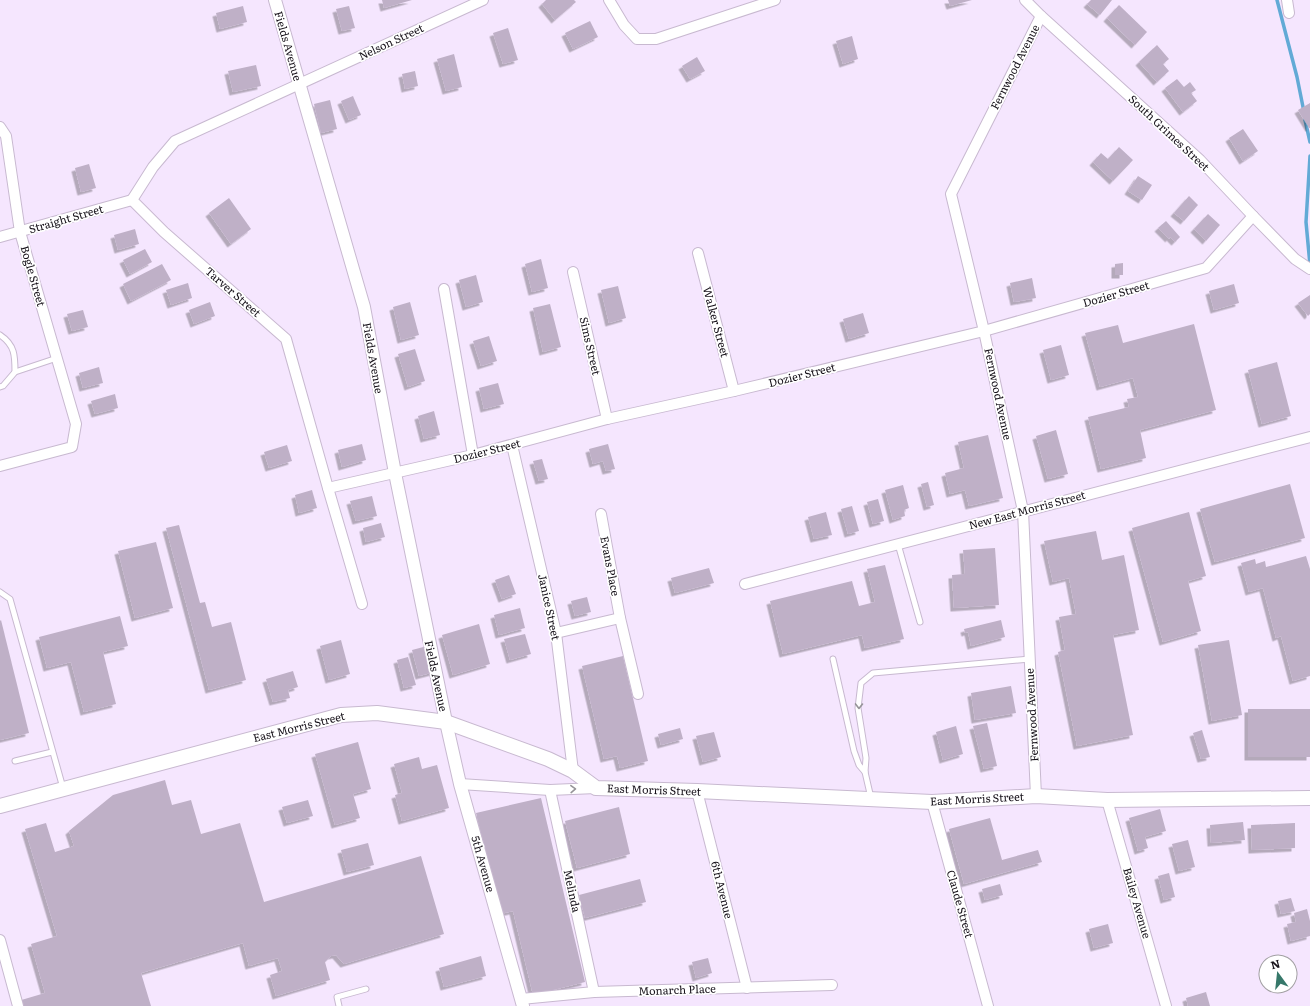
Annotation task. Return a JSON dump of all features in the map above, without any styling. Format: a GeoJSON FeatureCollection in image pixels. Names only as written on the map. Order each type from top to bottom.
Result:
{"type":"FeatureCollection","features":[{"type":"Feature","properties":{"kind":"main road","name":"East Morris Street"},"geometry":{"type":"LineString","coordinates":[[0,806],[341,715],[377,713],[446,722],[548,759],[573,771],[596,788],[697,791],[932,802],[1036,796],[1107,800],[1310,800]]}},
{"type":"Feature","properties":{"kind":"street","name":"Fields Avenue"},"geometry":{"type":"LineString","coordinates":[[275,0],[364,307],[394,473],[446,722]]}},
{"type":"Feature","properties":{"kind":"street","name":"Nelson Street"},"geometry":{"type":"LineString","coordinates":[[299,85],[483,0]]}},
{"type":"Feature","properties":{"kind":"street"},"geometry":{"type":"LineString","coordinates":[[609,0],[624,25],[637,39],[656,39],[775,0]]}},
{"type":"Feature","properties":{"kind":"street","name":"South Grimes Street"},"geometry":{"type":"LineString","coordinates":[[1025,0],[1200,160],[1295,259],[1310,269]]}},
{"type":"Feature","properties":{"kind":"street"},"geometry":{"type":"LineString","coordinates":[[1287,0],[1289,13]]}},
{"type":"Feature","properties":{"kind":"street","name":"Fernwood Avenue"},"geometry":{"type":"LineString","coordinates":[[1036,796],[1023,511],[984,331],[951,194],[1041,16]]}},
{"type":"Feature","properties":{"kind":"street"},"geometry":{"type":"LineString","coordinates":[[132,200],[153,167],[175,141],[299,85]]}},
{"type":"Feature","properties":{"kind":"street","name":"Bogle Street"},"geometry":{"type":"LineString","coordinates":[[0,127],[6,136],[20,232],[76,424],[72,447],[0,466]]}},
{"type":"Feature","properties":{"kind":"street","name":"Straight Street"},"geometry":{"type":"LineString","coordinates":[[0,237],[132,200]]}},
{"type":"Feature","properties":{"kind":"street","name":"Tarver Street"},"geometry":{"type":"LineString","coordinates":[[132,200],[164,232],[286,339],[362,604]]}},
{"type":"Feature","properties":{"kind":"street","name":"Dozier Street"},"geometry":{"type":"LineString","coordinates":[[328,488],[473,455],[607,420],[734,392],[984,331],[1206,268],[1253,216]]}},
{"type":"Feature","properties":{"kind":"street","name":"Walker Street"},"geometry":{"type":"LineString","coordinates":[[698,253],[734,392]]}},
{"type":"Feature","properties":{"kind":"street","name":"Sims Street"},"geometry":{"type":"LineString","coordinates":[[573,272],[607,420]]}},
{"type":"Feature","properties":{"kind":"street"},"geometry":{"type":"LineString","coordinates":[[444,289],[473,455]]}},
{"type":"Feature","properties":{"kind":"street","name":"New East Morris Street"},"geometry":{"type":"LineString","coordinates":[[745,584],[1310,437]]}},
{"type":"Feature","properties":{"kind":"street","name":"Janice Street"},"geometry":{"type":"LineString","coordinates":[[512,445],[556,633],[573,771]]}},
{"type":"Feature","properties":{"kind":"street","name":"Evans Place"},"geometry":{"type":"LineString","coordinates":[[600,514],[620,618],[638,694]]}},
{"type":"Feature","properties":{"kind":"street"},"geometry":{"type":"LineString","coordinates":[[556,633],[620,618]]}},
{"type":"Feature","properties":{"kind":"street","name":"5th Avenue"},"geometry":{"type":"LineString","coordinates":[[446,722],[460,784],[522,1003]]}},
{"type":"Feature","properties":{"kind":"street"},"geometry":{"type":"LineString","coordinates":[[460,784],[550,790],[596,788]]}},
{"type":"Feature","properties":{"kind":"street","name":"Melinda"},"geometry":{"type":"LineString","coordinates":[[550,790],[594,992]]}},
{"type":"Feature","properties":{"kind":"street","name":"6th Avenue"},"geometry":{"type":"LineString","coordinates":[[697,791],[747,988]]}},
{"type":"Feature","properties":{"kind":"street","name":"Bailey Avenue"},"geometry":{"type":"LineString","coordinates":[[1107,800],[1166,1006]]}},
{"type":"Feature","properties":{"kind":"street","name":"Claude Street"},"geometry":{"type":"LineString","coordinates":[[932,802],[988,1006]]}},
{"type":"Feature","properties":{"kind":"street"},"geometry":{"type":"LineString","coordinates":[[0,940],[18,1006]]}},
{"type":"Feature","properties":{"kind":"street","name":"Monarch Place"},"geometry":{"type":"LineString","coordinates":[[522,1003],[594,992],[832,985]]}},
{"type":"Feature","properties":{"kind":"lane"},"geometry":{"type":"LineString","coordinates":[[0,335],[6,340],[15,354],[15,372]]}},
{"type":"Feature","properties":{"kind":"lane"},"geometry":{"type":"LineString","coordinates":[[0,387],[3,386],[15,372],[57,358]]}},
{"type":"Feature","properties":{"kind":"lane"},"geometry":{"type":"LineString","coordinates":[[898,544],[920,622]]}},
{"type":"Feature","properties":{"kind":"lane"},"geometry":{"type":"LineString","coordinates":[[0,592],[10,599],[63,789]]}},
{"type":"Feature","properties":{"kind":"lane"},"geometry":{"type":"LineString","coordinates":[[833,659],[854,751],[859,765],[865,772]]}},
{"type":"Feature","properties":{"kind":"lane"},"geometry":{"type":"LineString","coordinates":[[871,799],[865,772],[866,758],[858,708],[861,683],[873,673],[1030,659]]}},
{"type":"Feature","properties":{"kind":"lane"},"geometry":{"type":"LineString","coordinates":[[15,761],[52,752]]}},
{"type":"Feature","properties":{"kind":"lane"},"geometry":{"type":"LineString","coordinates":[[339,1006],[337,997],[366,989]]}},
{"type":"Feature","properties":{"kind":"building"},"geometry":{"type":"Polygon","coordinates":[[[382,0],[412,0],[384,8],[382,0]]]}},
{"type":"Feature","properties":{"kind":"building"},"geometry":{"type":"Polygon","coordinates":[[[546,0],[574,0],[576,2],[555,20],[542,4],[546,0]]]}},
{"type":"Feature","properties":{"kind":"building"},"geometry":{"type":"Polygon","coordinates":[[[948,0],[972,0],[950,6],[948,0]]]}},
{"type":"Feature","properties":{"kind":"building"},"geometry":{"type":"Polygon","coordinates":[[[1091,0],[1112,0],[1100,15],[1087,4],[1091,0]]]}},
{"type":"Feature","properties":{"kind":"building"},"geometry":{"type":"Polygon","coordinates":[[[1119,5],[1147,32],[1135,45],[1107,18],[1119,5]]]}},
{"type":"Feature","properties":{"kind":"building"},"geometry":{"type":"Polygon","coordinates":[[[243,6],[247,22],[220,29],[216,13],[243,6]]]}},
{"type":"Feature","properties":{"kind":"building"},"geometry":{"type":"Polygon","coordinates":[[[349,6],[355,28],[342,31],[336,9],[349,6]]]}},
{"type":"Feature","properties":{"kind":"building"},"geometry":{"type":"Polygon","coordinates":[[[590,21],[598,37],[573,49],[565,33],[590,21]]]}},
{"type":"Feature","properties":{"kind":"building"},"geometry":{"type":"Polygon","coordinates":[[[508,28],[518,60],[503,64],[493,33],[508,28]]]}},
{"type":"Feature","properties":{"kind":"building"},"geometry":{"type":"Polygon","coordinates":[[[852,36],[858,59],[843,64],[836,41],[852,36]]]}},
{"type":"Feature","properties":{"kind":"building"},"geometry":{"type":"Polygon","coordinates":[[[1157,45],[1169,59],[1163,64],[1169,71],[1157,82],[1139,62],[1157,45]]]}},
{"type":"Feature","properties":{"kind":"building"},"geometry":{"type":"Polygon","coordinates":[[[454,54],[462,87],[446,91],[437,59],[454,54]]]}},
{"type":"Feature","properties":{"kind":"building"},"geometry":{"type":"Polygon","coordinates":[[[697,57],[705,71],[690,79],[682,66],[697,57]]]}},
{"type":"Feature","properties":{"kind":"building"},"geometry":{"type":"Polygon","coordinates":[[[256,65],[261,86],[233,92],[228,71],[256,65]]]}},
{"type":"Feature","properties":{"kind":"building"},"geometry":{"type":"Polygon","coordinates":[[[415,71],[418,86],[405,89],[402,74],[415,71]]]}},
{"type":"Feature","properties":{"kind":"building"},"geometry":{"type":"Polygon","coordinates":[[[1177,79],[1184,87],[1190,82],[1196,90],[1191,93],[1197,101],[1183,112],[1165,88],[1177,79]]]}},
{"type":"Feature","properties":{"kind":"building"},"geometry":{"type":"Polygon","coordinates":[[[353,96],[361,115],[349,120],[341,101],[353,96]]]}},
{"type":"Feature","properties":{"kind":"building"},"geometry":{"type":"Polygon","coordinates":[[[330,100],[337,129],[321,133],[314,104],[330,100]]]}},
{"type":"Feature","properties":{"kind":"building"},"geometry":{"type":"Polygon","coordinates":[[[1310,103],[1310,128],[1309,128],[1298,110],[1310,103]]]}},
{"type":"Feature","properties":{"kind":"building"},"geometry":{"type":"Polygon","coordinates":[[[1243,129],[1258,151],[1243,161],[1229,138],[1243,129]]]}},
{"type":"Feature","properties":{"kind":"building"},"geometry":{"type":"Polygon","coordinates":[[[1119,147],[1133,160],[1113,181],[1093,162],[1101,153],[1108,159],[1119,147]]]}},
{"type":"Feature","properties":{"kind":"building"},"geometry":{"type":"Polygon","coordinates":[[[89,164],[96,188],[81,192],[75,168],[89,164]]]}},
{"type":"Feature","properties":{"kind":"building"},"geometry":{"type":"Polygon","coordinates":[[[1138,176],[1152,185],[1142,200],[1128,191],[1138,176]]]}},
{"type":"Feature","properties":{"kind":"building"},"geometry":{"type":"Polygon","coordinates":[[[1189,196],[1198,205],[1184,221],[1174,213],[1189,196]]]}},
{"type":"Feature","properties":{"kind":"building"},"geometry":{"type":"Polygon","coordinates":[[[229,198],[251,229],[231,244],[209,213],[229,198]]]}},
{"type":"Feature","properties":{"kind":"building"},"geometry":{"type":"Polygon","coordinates":[[[1208,214],[1220,225],[1206,241],[1194,229],[1208,214]]]}},
{"type":"Feature","properties":{"kind":"building"},"geometry":{"type":"Polygon","coordinates":[[[1166,221],[1180,237],[1175,242],[1170,237],[1169,239],[1158,228],[1166,221]]]}},
{"type":"Feature","properties":{"kind":"building"},"geometry":{"type":"Polygon","coordinates":[[[135,229],[139,244],[118,250],[114,235],[135,229]]]}},
{"type":"Feature","properties":{"kind":"building"},"geometry":{"type":"Polygon","coordinates":[[[145,249],[152,262],[130,274],[123,260],[145,249]]]}},
{"type":"Feature","properties":{"kind":"building"},"geometry":{"type":"Polygon","coordinates":[[[541,259],[548,288],[532,292],[525,264],[541,259]]]}},
{"type":"Feature","properties":{"kind":"building"},"geometry":{"type":"Polygon","coordinates":[[[1123,263],[1123,275],[1115,275],[1115,264],[1123,263]]]}},
{"type":"Feature","properties":{"kind":"building"},"geometry":{"type":"Polygon","coordinates":[[[162,264],[171,280],[131,301],[123,284],[162,264]]]}},
{"type":"Feature","properties":{"kind":"building"},"geometry":{"type":"Polygon","coordinates":[[[476,275],[483,302],[466,307],[459,280],[476,275]]]}},
{"type":"Feature","properties":{"kind":"building"},"geometry":{"type":"Polygon","coordinates":[[[1032,278],[1036,298],[1014,302],[1010,283],[1032,278]]]}},
{"type":"Feature","properties":{"kind":"building"},"geometry":{"type":"Polygon","coordinates":[[[188,283],[192,298],[171,305],[166,290],[188,283]]]}},
{"type":"Feature","properties":{"kind":"building"},"geometry":{"type":"Polygon","coordinates":[[[1234,284],[1239,303],[1214,310],[1209,291],[1234,284]]]}},
{"type":"Feature","properties":{"kind":"building"},"geometry":{"type":"Polygon","coordinates":[[[618,286],[626,318],[609,323],[601,290],[618,286]]]}},
{"type":"Feature","properties":{"kind":"building"},"geometry":{"type":"Polygon","coordinates":[[[1310,295],[1310,314],[1308,316],[1298,303],[1310,295]]]}},
{"type":"Feature","properties":{"kind":"building"},"geometry":{"type":"Polygon","coordinates":[[[210,302],[215,316],[194,324],[189,310],[210,302]]]}},
{"type":"Feature","properties":{"kind":"building"},"geometry":{"type":"Polygon","coordinates":[[[410,302],[419,335],[401,340],[393,307],[410,302]]]}},
{"type":"Feature","properties":{"kind":"building"},"geometry":{"type":"Polygon","coordinates":[[[550,304],[561,347],[543,352],[533,308],[550,304]]]}},
{"type":"Feature","properties":{"kind":"building"},"geometry":{"type":"Polygon","coordinates":[[[83,310],[88,327],[72,331],[67,314],[83,310]]]}},
{"type":"Feature","properties":{"kind":"building"},"geometry":{"type":"Polygon","coordinates":[[[863,313],[869,333],[849,339],[843,319],[863,313]]]}},
{"type":"Feature","properties":{"kind":"building"},"geometry":{"type":"Polygon","coordinates":[[[1194,324],[1216,410],[1140,430],[1146,458],[1101,469],[1088,417],[1129,407],[1127,399],[1138,397],[1133,378],[1100,387],[1085,333],[1118,325],[1123,343],[1194,324]]]}},
{"type":"Feature","properties":{"kind":"building"},"geometry":{"type":"Polygon","coordinates":[[[489,336],[497,361],[481,366],[473,341],[489,336]]]}},
{"type":"Feature","properties":{"kind":"building"},"geometry":{"type":"Polygon","coordinates":[[[1061,345],[1069,375],[1051,380],[1043,350],[1061,345]]]}},
{"type":"Feature","properties":{"kind":"building"},"geometry":{"type":"Polygon","coordinates":[[[415,349],[425,381],[408,387],[398,354],[415,349]]]}},
{"type":"Feature","properties":{"kind":"building"},"geometry":{"type":"Polygon","coordinates":[[[1277,362],[1291,416],[1262,424],[1248,370],[1277,362]]]}},
{"type":"Feature","properties":{"kind":"building"},"geometry":{"type":"Polygon","coordinates":[[[99,367],[103,383],[83,388],[79,373],[99,367]]]}},
{"type":"Feature","properties":{"kind":"building"},"geometry":{"type":"Polygon","coordinates":[[[498,383],[504,404],[484,409],[479,388],[498,383]]]}},
{"type":"Feature","properties":{"kind":"building"},"geometry":{"type":"Polygon","coordinates":[[[115,394],[118,408],[95,414],[91,401],[115,394]]]}},
{"type":"Feature","properties":{"kind":"building"},"geometry":{"type":"Polygon","coordinates":[[[434,411],[440,435],[424,439],[418,416],[434,411]]]}},
{"type":"Feature","properties":{"kind":"building"},"geometry":{"type":"Polygon","coordinates":[[[1056,430],[1068,474],[1048,479],[1036,436],[1056,430]]]}},
{"type":"Feature","properties":{"kind":"building"},"geometry":{"type":"Polygon","coordinates":[[[988,435],[1003,498],[969,506],[965,490],[950,494],[945,473],[964,468],[958,442],[988,435]]]}},
{"type":"Feature","properties":{"kind":"building"},"geometry":{"type":"Polygon","coordinates":[[[362,444],[366,460],[342,467],[338,450],[362,444]]]}},
{"type":"Feature","properties":{"kind":"building"},"geometry":{"type":"Polygon","coordinates":[[[608,444],[615,469],[606,471],[603,461],[593,464],[589,449],[608,444]]]}},
{"type":"Feature","properties":{"kind":"building"},"geometry":{"type":"Polygon","coordinates":[[[287,445],[292,461],[269,468],[264,452],[287,445]]]}},
{"type":"Feature","properties":{"kind":"building"},"geometry":{"type":"Polygon","coordinates":[[[542,459],[548,479],[539,481],[533,461],[542,459]]]}},
{"type":"Feature","properties":{"kind":"building"},"geometry":{"type":"Polygon","coordinates":[[[928,482],[934,505],[927,507],[921,484],[928,482]]]}},
{"type":"Feature","properties":{"kind":"building"},"geometry":{"type":"Polygon","coordinates":[[[1290,484],[1305,538],[1215,562],[1200,509],[1290,484]]]}},
{"type":"Feature","properties":{"kind":"building"},"geometry":{"type":"Polygon","coordinates":[[[903,485],[909,508],[904,510],[905,516],[893,520],[885,490],[903,485]]]}},
{"type":"Feature","properties":{"kind":"building"},"geometry":{"type":"Polygon","coordinates":[[[312,490],[317,508],[299,513],[295,495],[312,490]]]}},
{"type":"Feature","properties":{"kind":"building"},"geometry":{"type":"Polygon","coordinates":[[[372,496],[377,516],[356,521],[350,501],[372,496]]]}},
{"type":"Feature","properties":{"kind":"building"},"geometry":{"type":"Polygon","coordinates":[[[878,499],[884,521],[873,524],[867,502],[878,499]]]}},
{"type":"Feature","properties":{"kind":"building"},"geometry":{"type":"Polygon","coordinates":[[[852,506],[859,531],[848,534],[841,509],[852,506]]]}},
{"type":"Feature","properties":{"kind":"building"},"geometry":{"type":"Polygon","coordinates":[[[826,512],[832,535],[814,539],[808,517],[826,512]]]}},
{"type":"Feature","properties":{"kind":"building"},"geometry":{"type":"Polygon","coordinates":[[[1189,512],[1206,576],[1188,581],[1201,631],[1163,642],[1132,528],[1189,512]]]}},
{"type":"Feature","properties":{"kind":"building"},"geometry":{"type":"Polygon","coordinates":[[[381,523],[385,537],[366,542],[363,528],[381,523]]]}},
{"type":"Feature","properties":{"kind":"building"},"geometry":{"type":"Polygon","coordinates":[[[179,525],[200,603],[205,602],[212,627],[231,622],[246,680],[209,690],[166,528],[179,525]]]}},
{"type":"Feature","properties":{"kind":"building"},"geometry":{"type":"Polygon","coordinates":[[[1096,531],[1102,560],[1124,555],[1139,630],[1113,635],[1133,735],[1077,746],[1058,652],[1065,650],[1059,617],[1076,614],[1069,578],[1053,582],[1044,541],[1096,531]]]}},
{"type":"Feature","properties":{"kind":"building"},"geometry":{"type":"Polygon","coordinates":[[[156,542],[173,608],[135,618],[118,551],[156,542]]]}},
{"type":"Feature","properties":{"kind":"building"},"geometry":{"type":"Polygon","coordinates":[[[995,548],[999,605],[954,608],[952,575],[965,574],[963,550],[995,548]]]}},
{"type":"Feature","properties":{"kind":"building"},"geometry":{"type":"Polygon","coordinates":[[[1306,556],[1310,569],[1310,676],[1293,681],[1281,636],[1276,638],[1263,588],[1249,592],[1241,563],[1255,559],[1256,564],[1265,561],[1266,567],[1306,556]]]}},
{"type":"Feature","properties":{"kind":"building"},"geometry":{"type":"Polygon","coordinates":[[[885,565],[904,639],[865,648],[862,635],[783,654],[770,601],[852,581],[859,606],[875,602],[867,569],[885,565]]]}},
{"type":"Feature","properties":{"kind":"building"},"geometry":{"type":"Polygon","coordinates":[[[709,568],[714,583],[675,593],[671,578],[709,568]]]}},
{"type":"Feature","properties":{"kind":"building"},"geometry":{"type":"Polygon","coordinates":[[[509,575],[516,594],[502,599],[495,580],[509,575]]]}},
{"type":"Feature","properties":{"kind":"building"},"geometry":{"type":"Polygon","coordinates":[[[587,597],[591,612],[575,616],[571,601],[587,597]]]}},
{"type":"Feature","properties":{"kind":"building"},"geometry":{"type":"Polygon","coordinates":[[[520,608],[525,628],[499,635],[494,615],[520,608]]]}},
{"type":"Feature","properties":{"kind":"building"},"geometry":{"type":"Polygon","coordinates":[[[120,616],[128,646],[103,652],[116,704],[84,712],[71,662],[47,668],[39,637],[120,616]]]}},
{"type":"Feature","properties":{"kind":"building"},"geometry":{"type":"Polygon","coordinates":[[[1,620],[29,733],[0,740],[0,621],[1,620]]]}},
{"type":"Feature","properties":{"kind":"building"},"geometry":{"type":"Polygon","coordinates":[[[1001,620],[1005,637],[971,646],[968,632],[965,633],[964,629],[1001,620]]]}},
{"type":"Feature","properties":{"kind":"building"},"geometry":{"type":"Polygon","coordinates":[[[479,624],[490,664],[453,675],[442,635],[479,624]]]}},
{"type":"Feature","properties":{"kind":"building"},"geometry":{"type":"Polygon","coordinates":[[[525,634],[531,654],[510,660],[504,639],[525,634]]]}},
{"type":"Feature","properties":{"kind":"building"},"geometry":{"type":"Polygon","coordinates":[[[341,640],[350,674],[329,680],[320,646],[341,640]]]}},
{"type":"Feature","properties":{"kind":"building"},"geometry":{"type":"Polygon","coordinates":[[[1229,640],[1242,715],[1212,721],[1198,645],[1229,640]]]}},
{"type":"Feature","properties":{"kind":"building"},"geometry":{"type":"Polygon","coordinates":[[[431,645],[438,671],[419,676],[412,650],[431,645]]]}},
{"type":"Feature","properties":{"kind":"building"},"geometry":{"type":"Polygon","coordinates":[[[623,656],[648,761],[620,768],[617,756],[604,759],[582,666],[623,656]]]}},
{"type":"Feature","properties":{"kind":"building"},"geometry":{"type":"Polygon","coordinates":[[[408,657],[416,685],[404,688],[397,660],[408,657]]]}},
{"type":"Feature","properties":{"kind":"building"},"geometry":{"type":"Polygon","coordinates":[[[293,671],[298,687],[288,690],[290,698],[273,702],[266,679],[293,671]]]}},
{"type":"Feature","properties":{"kind":"building"},"geometry":{"type":"Polygon","coordinates":[[[1011,686],[1016,713],[975,720],[971,693],[1011,686]]]}},
{"type":"Feature","properties":{"kind":"building"},"geometry":{"type":"Polygon","coordinates":[[[1248,709],[1310,709],[1310,757],[1248,757],[1248,709]]]}},
{"type":"Feature","properties":{"kind":"building"},"geometry":{"type":"Polygon","coordinates":[[[987,723],[997,766],[984,769],[973,726],[987,723]]]}},
{"type":"Feature","properties":{"kind":"building"},"geometry":{"type":"Polygon","coordinates":[[[956,726],[963,754],[943,760],[936,732],[956,726]]]}},
{"type":"Feature","properties":{"kind":"building"},"geometry":{"type":"Polygon","coordinates":[[[680,728],[683,739],[661,745],[658,734],[680,728]]]}},
{"type":"Feature","properties":{"kind":"building"},"geometry":{"type":"Polygon","coordinates":[[[1202,730],[1210,757],[1201,759],[1193,733],[1202,730]]]}},
{"type":"Feature","properties":{"kind":"building"},"geometry":{"type":"Polygon","coordinates":[[[714,732],[721,757],[703,762],[696,736],[714,732]]]}},
{"type":"Feature","properties":{"kind":"building"},"geometry":{"type":"Polygon","coordinates":[[[358,742],[371,789],[353,794],[360,818],[335,825],[315,754],[358,742]]]}},
{"type":"Feature","properties":{"kind":"building"},"geometry":{"type":"Polygon","coordinates":[[[419,757],[422,769],[437,765],[449,808],[402,821],[395,795],[402,793],[394,764],[419,757]]]}},
{"type":"Feature","properties":{"kind":"building"},"geometry":{"type":"Polygon","coordinates":[[[165,780],[172,805],[191,800],[201,834],[240,823],[264,902],[421,856],[444,934],[344,964],[336,955],[331,956],[325,962],[330,980],[276,996],[270,975],[282,971],[278,958],[249,966],[243,943],[141,973],[151,1006],[20,1006],[18,1001],[45,993],[31,944],[57,936],[25,829],[46,823],[55,852],[74,846],[69,831],[113,795],[165,780]]]}},
{"type":"Feature","properties":{"kind":"building"},"geometry":{"type":"Polygon","coordinates":[[[541,798],[585,982],[533,995],[513,911],[500,914],[476,813],[541,798]]]}},
{"type":"Feature","properties":{"kind":"building"},"geometry":{"type":"Polygon","coordinates":[[[308,800],[313,816],[287,823],[282,807],[308,800]]]}},
{"type":"Feature","properties":{"kind":"building"},"geometry":{"type":"Polygon","coordinates":[[[619,807],[630,854],[577,868],[565,821],[619,807]]]}},
{"type":"Feature","properties":{"kind":"building"},"geometry":{"type":"Polygon","coordinates":[[[1160,809],[1166,831],[1145,837],[1148,848],[1138,851],[1129,818],[1160,809]]]}},
{"type":"Feature","properties":{"kind":"building"},"geometry":{"type":"Polygon","coordinates":[[[990,818],[1002,860],[1038,850],[1042,862],[964,884],[949,829],[990,818]]]}},
{"type":"Feature","properties":{"kind":"building"},"geometry":{"type":"Polygon","coordinates":[[[1243,822],[1245,840],[1211,843],[1210,825],[1243,822]]]}},
{"type":"Feature","properties":{"kind":"building"},"geometry":{"type":"Polygon","coordinates":[[[1295,823],[1295,848],[1252,850],[1251,825],[1295,823]]]}},
{"type":"Feature","properties":{"kind":"building"},"geometry":{"type":"Polygon","coordinates":[[[1188,840],[1195,867],[1179,871],[1172,844],[1188,840]]]}},
{"type":"Feature","properties":{"kind":"building"},"geometry":{"type":"Polygon","coordinates":[[[368,843],[374,865],[347,872],[341,850],[368,843]]]}},
{"type":"Feature","properties":{"kind":"building"},"geometry":{"type":"Polygon","coordinates":[[[1169,873],[1175,897],[1164,900],[1158,876],[1169,873]]]}},
{"type":"Feature","properties":{"kind":"building"},"geometry":{"type":"Polygon","coordinates":[[[640,879],[646,902],[585,918],[579,895],[640,879]]]}},
{"type":"Feature","properties":{"kind":"building"},"geometry":{"type":"Polygon","coordinates":[[[1000,884],[1003,895],[985,900],[982,889],[1000,884]]]}},
{"type":"Feature","properties":{"kind":"building"},"geometry":{"type":"Polygon","coordinates":[[[1291,898],[1295,911],[1281,914],[1278,901],[1291,898]]]}},
{"type":"Feature","properties":{"kind":"building"},"geometry":{"type":"Polygon","coordinates":[[[1307,909],[1310,921],[1310,936],[1291,941],[1287,924],[1296,922],[1294,913],[1307,909]]]}},
{"type":"Feature","properties":{"kind":"building"},"geometry":{"type":"Polygon","coordinates":[[[1108,924],[1113,943],[1094,948],[1089,929],[1108,924]]]}},
{"type":"Feature","properties":{"kind":"building"},"geometry":{"type":"Polygon","coordinates":[[[481,956],[486,976],[444,987],[439,968],[481,956]]]}},
{"type":"Feature","properties":{"kind":"building"},"geometry":{"type":"Polygon","coordinates":[[[708,958],[712,973],[696,978],[692,962],[708,958]]]}},
{"type":"Feature","properties":{"kind":"building"},"geometry":{"type":"Polygon","coordinates":[[[1206,992],[1210,1006],[1188,1006],[1186,998],[1206,992]]]}},
{"type":"Feature","properties":{"kind":"waterway"},"geometry":{"type":"LineString","coordinates":[[1277,0],[1297,77],[1304,112]]}},
{"type":"Feature","properties":{"kind":"waterway"},"geometry":{"type":"LineString","coordinates":[[1305,120],[1310,142]]}},
{"type":"Feature","properties":{"kind":"waterway"},"geometry":{"type":"LineString","coordinates":[[1310,156],[1306,222],[1310,265]]}}]}
